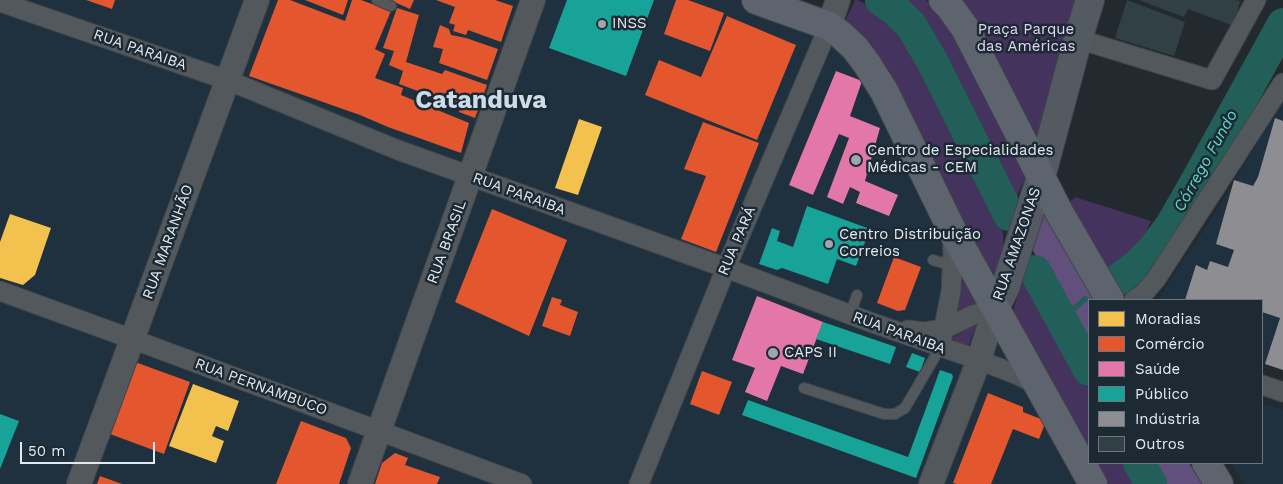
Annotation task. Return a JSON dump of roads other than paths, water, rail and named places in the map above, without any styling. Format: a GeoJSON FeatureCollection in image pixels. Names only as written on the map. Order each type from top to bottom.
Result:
{"type":"FeatureCollection","features":[{"type":"Feature","properties":{"kind":"main road"},"geometry":{"type":"LineString","coordinates":[[756,0],[833,14],[840,34],[855,48],[884,91],[952,230],[1000,298],[1038,385],[1093,484]]}},
{"type":"Feature","properties":{"kind":"main road"},"geometry":{"type":"LineString","coordinates":[[943,0],[965,28],[1037,189],[1059,212],[1109,297]]}},
{"type":"Feature","properties":{"kind":"main road","name":"RUA AMAZONAS"},"geometry":{"type":"LineString","coordinates":[[1000,298],[1037,189],[1090,0]]}},
{"type":"Feature","properties":{"kind":"main road"},"geometry":{"type":"LineString","coordinates":[[1207,464],[1219,484]]}},
{"type":"Feature","properties":{"kind":"street","name":"RUA MARANHÃO"},"geometry":{"type":"LineString","coordinates":[[79,484],[257,0]]}},
{"type":"Feature","properties":{"kind":"street","name":"RUA BRASIL"},"geometry":{"type":"LineString","coordinates":[[360,484],[532,0]]}},
{"type":"Feature","properties":{"kind":"street"},"geometry":{"type":"LineString","coordinates":[[1078,39],[1212,80],[1256,0]]}},
{"type":"Feature","properties":{"kind":"street","name":"RUA PARAIBA"},"geometry":{"type":"LineString","coordinates":[[0,2],[227,80],[398,150],[726,268],[940,348],[979,360],[1038,385]]}},
{"type":"Feature","properties":{"kind":"street","name":"RUA PARÁ"},"geometry":{"type":"LineString","coordinates":[[639,484],[726,268],[833,14]]}},
{"type":"Feature","properties":{"kind":"street"},"geometry":{"type":"LineString","coordinates":[[1135,299],[1144,293],[1156,279],[1283,84]]}},
{"type":"Feature","properties":{"kind":"street"},"geometry":{"type":"LineString","coordinates":[[940,348],[951,291],[952,230]]}},
{"type":"Feature","properties":{"kind":"street","name":"RUA PERNAMBUCO"},"geometry":{"type":"LineString","coordinates":[[0,291],[522,484]]}},
{"type":"Feature","properties":{"kind":"street"},"geometry":{"type":"LineString","coordinates":[[870,322],[924,332],[944,329],[973,315],[1000,298]]}},
{"type":"Feature","properties":{"kind":"street","name":"RUA AMAZONAS"},"geometry":{"type":"LineString","coordinates":[[932,484],[979,360],[1000,298]]}},
{"type":"Feature","properties":{"kind":"street"},"geometry":{"type":"LineString","coordinates":[[1263,385],[1283,392]]}},
{"type":"Feature","properties":{"kind":"lane"},"geometry":{"type":"LineString","coordinates":[[377,0],[391,6]]}},
{"type":"Feature","properties":{"kind":"lane"},"geometry":{"type":"LineString","coordinates":[[933,260],[952,266]]}},
{"type":"Feature","properties":{"kind":"lane"},"geometry":{"type":"LineString","coordinates":[[850,315],[857,295]]}},
{"type":"Feature","properties":{"kind":"lane"},"geometry":{"type":"LineString","coordinates":[[804,388],[884,414],[895,414],[904,408],[940,348]]}},
{"type":"Feature","properties":{"kind":"waterway"},"geometry":{"type":"LineString","coordinates":[[881,0],[911,25],[932,61],[1009,215]]}},
{"type":"Feature","properties":{"kind":"waterway","name":"Córrego Fundo"},"geometry":{"type":"LineString","coordinates":[[1112,284],[1139,264],[1170,227],[1283,24]]}},
{"type":"Feature","properties":{"kind":"waterway"},"geometry":{"type":"LineString","coordinates":[[1035,271],[1088,368]]}},
{"type":"Feature","properties":{"kind":"waterway"},"geometry":{"type":"LineString","coordinates":[[1062,319],[1085,299]]}},
{"type":"Feature","properties":{"kind":"waterway"},"geometry":{"type":"LineString","coordinates":[[1140,464],[1151,484]]}},
{"type":"Feature","properties":{"kind":"place","name":"INSS"},"geometry":{"type":"Point","coordinates":[602,24]}},
{"type":"Feature","properties":{"kind":"place","name":"Centro de Especialidades Médicas - CEM"},"geometry":{"type":"Point","coordinates":[856,160]}},
{"type":"Feature","properties":{"kind":"place","name":"Centro Distribuição Correios"},"geometry":{"type":"Point","coordinates":[829,244]}},
{"type":"Feature","properties":{"kind":"place","name":"CAPS II"},"geometry":{"type":"Point","coordinates":[773,353]}},
{"type":"Feature","properties":{"kind":"district","name":"Catanduva"},"geometry":{"type":"Point","coordinates":[481,101]}},
{"type":"Feature","properties":{"kind":"park label","name":"Praça Parque das Américas"},"geometry":{"type":"Point","coordinates":[1026,38]}}]}
